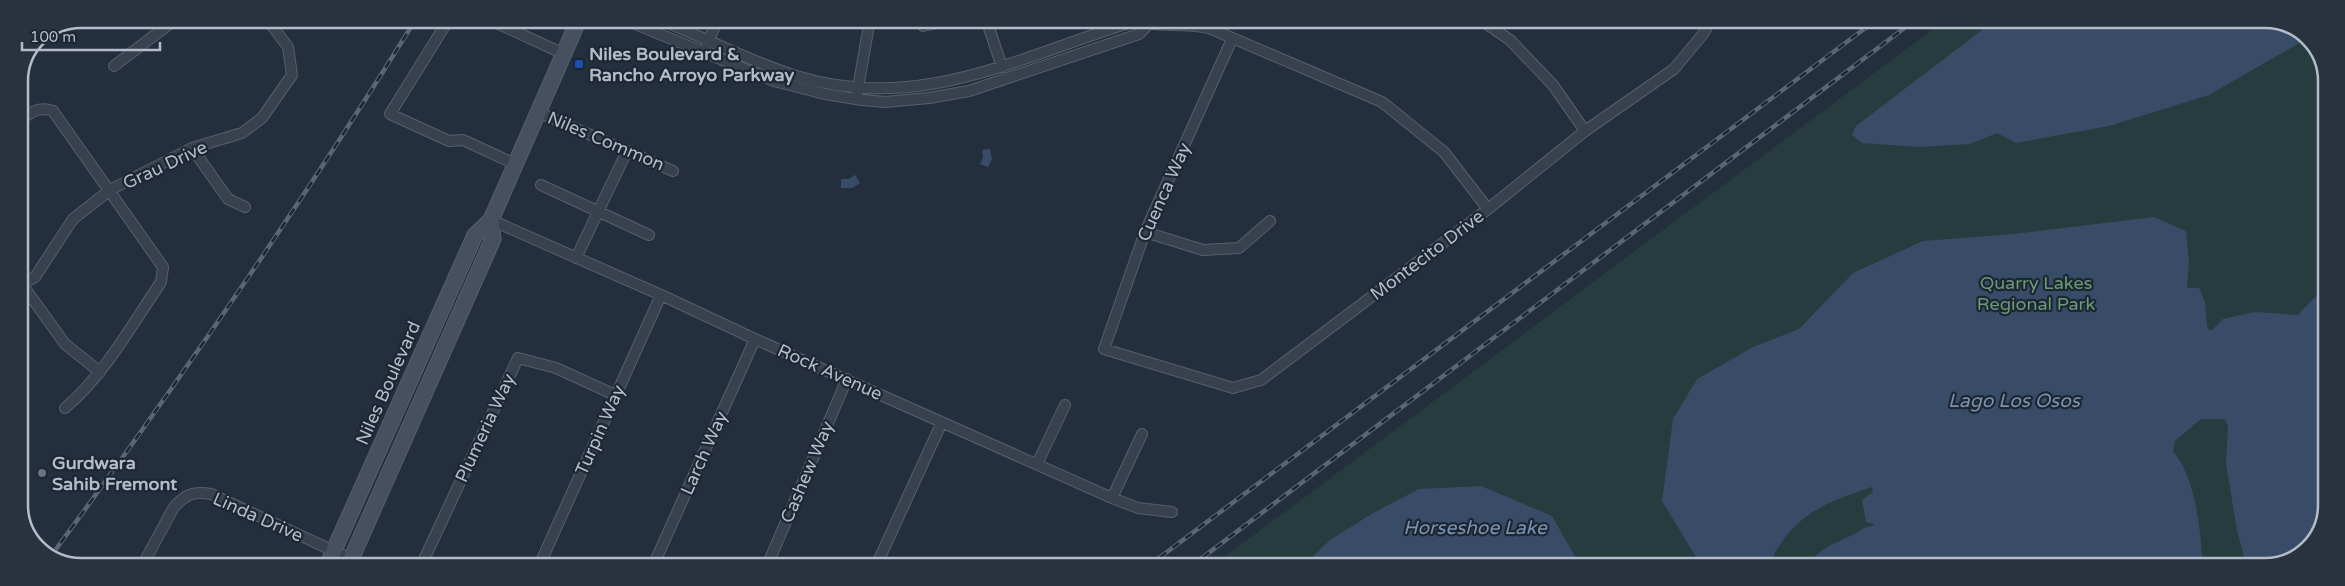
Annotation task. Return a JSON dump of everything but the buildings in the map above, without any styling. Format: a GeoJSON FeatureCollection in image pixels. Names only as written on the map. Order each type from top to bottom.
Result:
{"type":"FeatureCollection","features":[{"type":"Feature","properties":{"kind":"main road","name":"Niles Boulevard"},"geometry":{"type":"LineString","coordinates":[[331,558],[475,235],[490,220],[575,28]]}},
{"type":"Feature","properties":{"kind":"main road","name":"Niles Boulevard"},"geometry":{"type":"LineString","coordinates":[[351,558],[493,239],[490,220]]}},
{"type":"Feature","properties":{"kind":"street"},"geometry":{"type":"LineString","coordinates":[[114,66],[164,28]]}},
{"type":"Feature","properties":{"kind":"street","name":"Grau Drive"},"geometry":{"type":"LineString","coordinates":[[28,280],[35,277],[73,219],[110,190],[192,148],[242,133],[262,118],[292,75],[288,47],[274,28]]}},
{"type":"Feature","properties":{"kind":"street"},"geometry":{"type":"LineString","coordinates":[[443,28],[390,114],[448,141],[464,140],[515,164]]}},
{"type":"Feature","properties":{"kind":"street"},"geometry":{"type":"LineString","coordinates":[[508,28],[564,54]]}},
{"type":"Feature","properties":{"kind":"street"},"geometry":{"type":"LineString","coordinates":[[645,28],[774,81],[810,91],[856,100],[904,101],[969,91],[1139,34],[1144,28]]}},
{"type":"Feature","properties":{"kind":"street"},"geometry":{"type":"LineString","coordinates":[[680,28],[798,77],[858,88],[880,89],[926,86],[966,78],[1115,28]]}},
{"type":"Feature","properties":{"kind":"street"},"geometry":{"type":"LineString","coordinates":[[703,52],[714,28]]}},
{"type":"Feature","properties":{"kind":"street"},"geometry":{"type":"LineString","coordinates":[[856,100],[868,28]]}},
{"type":"Feature","properties":{"kind":"street"},"geometry":{"type":"LineString","coordinates":[[989,28],[1002,67]]}},
{"type":"Feature","properties":{"kind":"street"},"geometry":{"type":"LineString","coordinates":[[1208,28],[1382,102],[1444,152],[1488,209]]}},
{"type":"Feature","properties":{"kind":"street"},"geometry":{"type":"LineString","coordinates":[[1493,28],[1510,40],[1547,79],[1585,131]]}},
{"type":"Feature","properties":{"kind":"street","name":"Montecito Drive"},"geometry":{"type":"LineString","coordinates":[[1104,349],[1233,388],[1261,380],[1488,209],[1585,131],[1674,69],[1706,28]]}},
{"type":"Feature","properties":{"kind":"street","name":"Cuenca Way"},"geometry":{"type":"LineString","coordinates":[[1104,349],[1145,232],[1232,39]]}},
{"type":"Feature","properties":{"kind":"street"},"geometry":{"type":"LineString","coordinates":[[28,114],[44,108],[53,111],[163,268],[161,282],[100,372],[85,391],[65,408]]}},
{"type":"Feature","properties":{"kind":"street","name":"Niles Common"},"geometry":{"type":"LineString","coordinates":[[538,112],[673,170]]}},
{"type":"Feature","properties":{"kind":"street"},"geometry":{"type":"LineString","coordinates":[[192,148],[228,198],[245,207]]}},
{"type":"Feature","properties":{"kind":"street"},"geometry":{"type":"LineString","coordinates":[[576,258],[627,150]]}},
{"type":"Feature","properties":{"kind":"street"},"geometry":{"type":"LineString","coordinates":[[541,185],[649,235]]}},
{"type":"Feature","properties":{"kind":"street","name":"Rock Avenue"},"geometry":{"type":"LineString","coordinates":[[490,220],[661,294],[755,339],[1112,498],[1138,508],[1172,512]]}},
{"type":"Feature","properties":{"kind":"street"},"geometry":{"type":"LineString","coordinates":[[1145,232],[1203,250],[1239,248],[1270,221]]}},
{"type":"Feature","properties":{"kind":"street"},"geometry":{"type":"LineString","coordinates":[[28,294],[65,344],[100,372]]}},
{"type":"Feature","properties":{"kind":"street","name":"Turpin Way"},"geometry":{"type":"LineString","coordinates":[[543,558],[661,294]]}},
{"type":"Feature","properties":{"kind":"street","name":"Larch Way"},"geometry":{"type":"LineString","coordinates":[[656,558],[755,339]]}},
{"type":"Feature","properties":{"kind":"street","name":"Plumeria Way"},"geometry":{"type":"LineString","coordinates":[[425,558],[518,358],[556,368],[615,395]]}},
{"type":"Feature","properties":{"kind":"street","name":"Cashew Way"},"geometry":{"type":"LineString","coordinates":[[770,558],[847,379]]}},
{"type":"Feature","properties":{"kind":"street"},"geometry":{"type":"LineString","coordinates":[[1036,464],[1065,405]]}},
{"type":"Feature","properties":{"kind":"street"},"geometry":{"type":"LineString","coordinates":[[880,558],[942,422]]}},
{"type":"Feature","properties":{"kind":"street"},"geometry":{"type":"LineString","coordinates":[[1112,498],[1142,434]]}},
{"type":"Feature","properties":{"kind":"street","name":"Linda Drive"},"geometry":{"type":"LineString","coordinates":[[146,558],[174,507],[181,499],[196,492],[210,494],[334,551],[344,558]]}},
{"type":"Feature","properties":{"kind":"green space","name":"Quarry Lakes Regional Park"},"geometry":{"type":"Polygon","coordinates":[[[1934,28],[2264,28],[2275,29],[2291,35],[2309,51],[2317,77],[2318,505],[2310,532],[2294,550],[2275,557],[2264,558],[1223,558],[1934,28]]]}},
{"type":"Feature","properties":{"kind":"water"},"geometry":{"type":"Polygon","coordinates":[[[1985,28],[2264,28],[2285,32],[2300,42],[2209,95],[2109,126],[2016,143],[1997,133],[1970,144],[1918,147],[1862,143],[1852,135],[1856,126],[1985,28]]]}},
{"type":"Feature","properties":{"kind":"water"},"geometry":{"type":"Polygon","coordinates":[[[990,149],[992,159],[988,167],[980,164],[983,157],[982,150],[990,149]]]}},
{"type":"Feature","properties":{"kind":"water"},"geometry":{"type":"Polygon","coordinates":[[[855,175],[860,183],[852,188],[841,188],[841,179],[849,179],[855,175]]]}},
{"type":"Feature","properties":{"kind":"water","name":"Lago Los Osos"},"geometry":{"type":"Polygon","coordinates":[[[2154,217],[2186,231],[2189,260],[2187,288],[2199,288],[2205,302],[2209,330],[2212,330],[2223,319],[2255,312],[2298,315],[2318,296],[2318,505],[2313,526],[2304,540],[2294,550],[2285,554],[2275,557],[2245,558],[2237,531],[2226,463],[2228,426],[2225,419],[2201,419],[2175,441],[2173,451],[2181,463],[2192,491],[2199,522],[2202,558],[1814,558],[1827,548],[1866,527],[1873,526],[1874,524],[1866,522],[1862,500],[1873,492],[1872,487],[1837,499],[1810,514],[1787,535],[1773,558],[1697,558],[1662,501],[1673,419],[1697,379],[1753,347],[1799,329],[1853,273],[1923,241],[2014,234],[2154,217]]]}},
{"type":"Feature","properties":{"kind":"water","name":"Horseshoe Lake"},"geometry":{"type":"Polygon","coordinates":[[[1481,486],[1552,516],[1576,558],[1311,558],[1330,540],[1373,513],[1419,489],[1481,486]]]}},
{"type":"Feature","properties":{"kind":"railway"},"geometry":{"type":"LineString","coordinates":[[54,551],[146,425],[239,291],[329,156],[410,28]]}},
{"type":"Feature","properties":{"kind":"railway"},"geometry":{"type":"LineString","coordinates":[[1159,558],[1865,28]]}},
{"type":"Feature","properties":{"kind":"railway"},"geometry":{"type":"LineString","coordinates":[[1202,558],[1904,28]]}},
{"type":"Feature","properties":{"kind":"place","name":"Niles Boulevard & Rancho Arroyo Parkway"},"geometry":{"type":"Point","coordinates":[579,64]}},
{"type":"Feature","properties":{"kind":"place","name":"Gurdwara Sahib Fremont"},"geometry":{"type":"Point","coordinates":[42,473]}}]}
